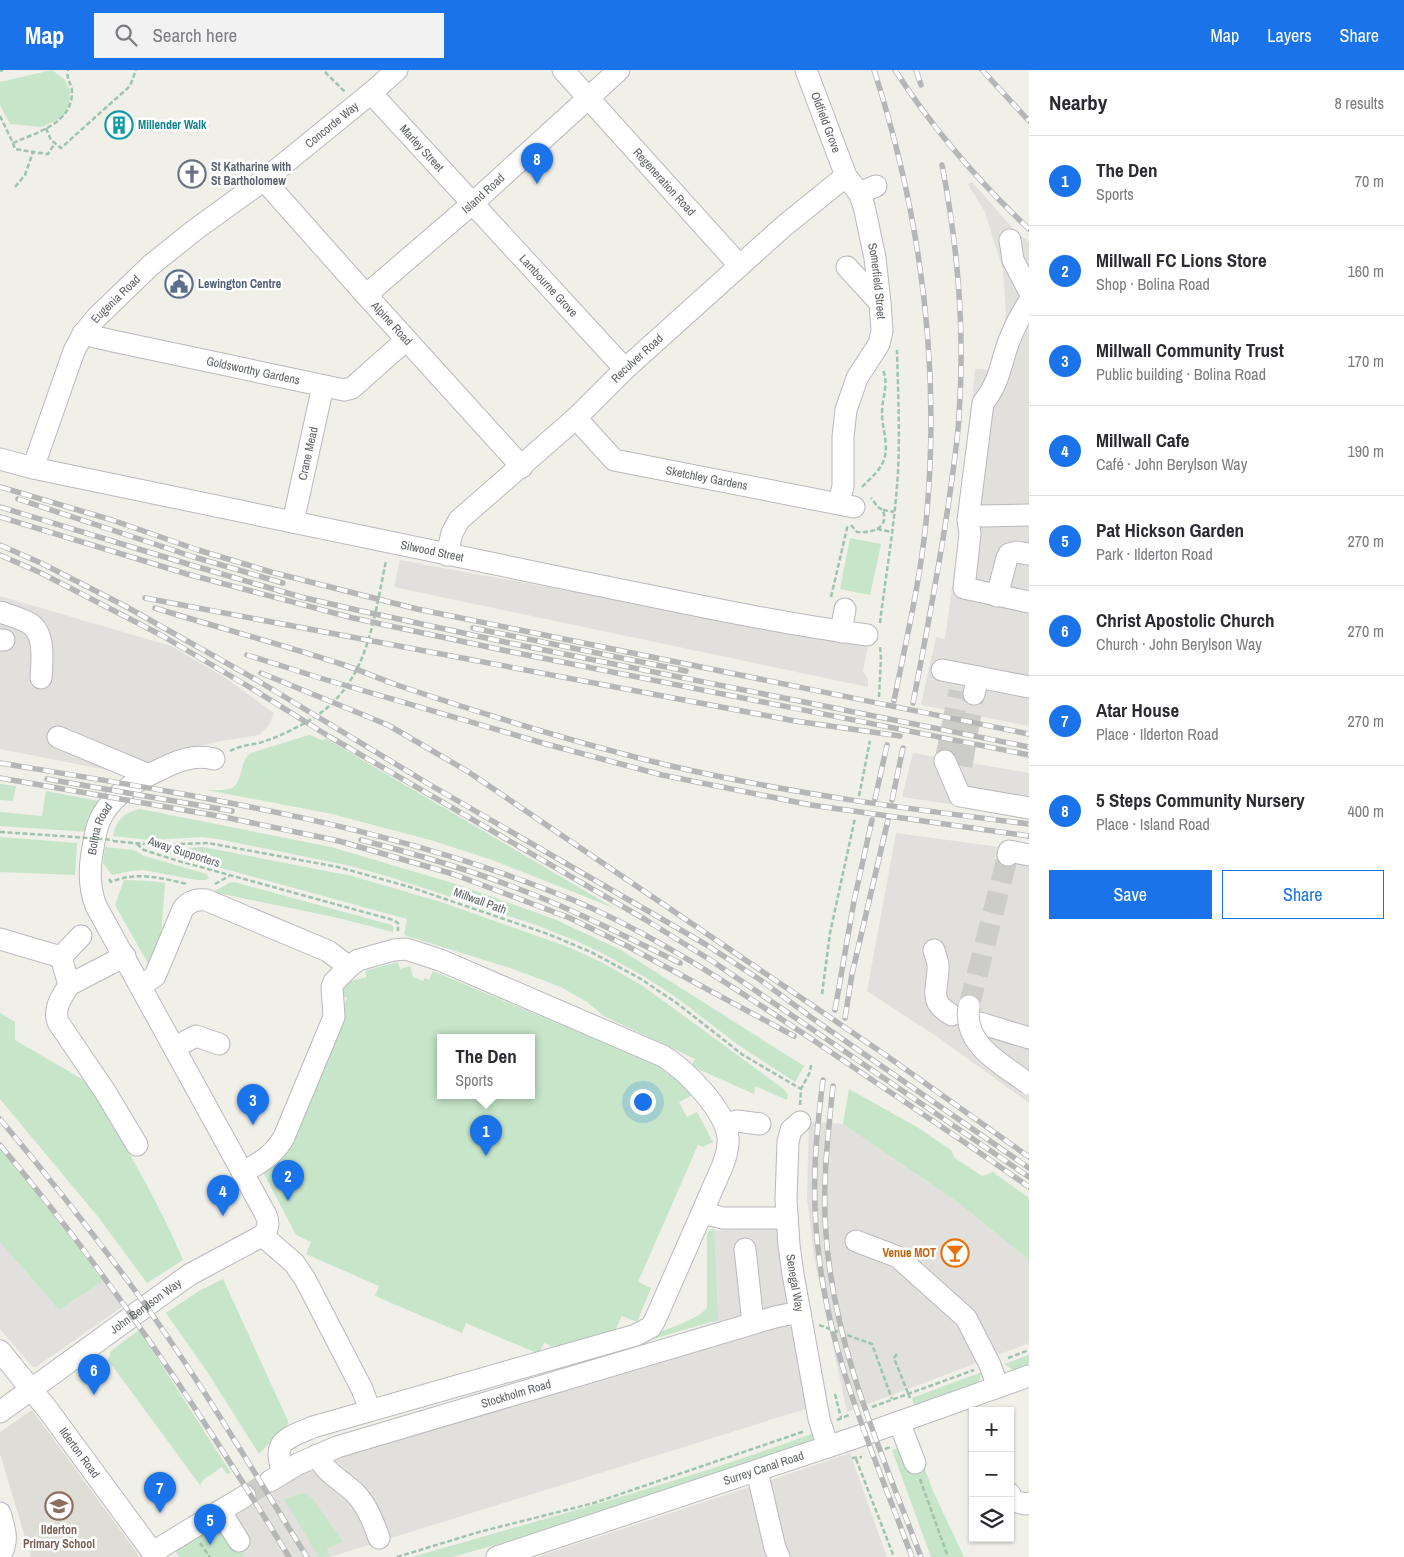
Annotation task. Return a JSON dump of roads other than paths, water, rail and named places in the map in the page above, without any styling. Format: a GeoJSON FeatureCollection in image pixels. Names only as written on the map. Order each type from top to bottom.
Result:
{"type":"FeatureCollection","features":[{"type":"Feature","properties":{"kind":"street","name":"Concorde Way"},"geometry":{"type":"LineString","coordinates":[[264,180],[397,70]]}},
{"type":"Feature","properties":{"kind":"street","name":"Regeneration Road"},"geometry":{"type":"LineString","coordinates":[[563,70],[740,266]]}},
{"type":"Feature","properties":{"kind":"street","name":"Island Road"},"geometry":{"type":"LineString","coordinates":[[366,295],[473,203],[619,70]]}},
{"type":"Feature","properties":{"kind":"street","name":"Oldfield Grove"},"geometry":{"type":"LineString","coordinates":[[806,70],[860,185]]}},
{"type":"Feature","properties":{"kind":"street","name":"Marley Street"},"geometry":{"type":"LineString","coordinates":[[371,93],[473,203]]}},
{"type":"Feature","properties":{"kind":"street","name":"Alpine Road"},"geometry":{"type":"LineString","coordinates":[[264,180],[522,467]]}},
{"type":"Feature","properties":{"kind":"street","name":"Eugenia Road"},"geometry":{"type":"LineString","coordinates":[[32,468],[74,351],[83,334],[97,317],[151,265],[196,229],[264,180]]}},
{"type":"Feature","properties":{"kind":"street","name":"Reculver Road"},"geometry":{"type":"LineString","coordinates":[[447,555],[452,533],[459,520],[522,467],[576,418],[625,369],[784,226],[860,185]]}},
{"type":"Feature","properties":{"kind":"street","name":"Somerfield Street"},"geometry":{"type":"LineString","coordinates":[[848,505],[843,486],[843,437],[846,410],[857,378],[878,344],[882,332],[875,258],[860,185]]}},
{"type":"Feature","properties":{"kind":"street","name":"Lambourne Grove"},"geometry":{"type":"LineString","coordinates":[[473,203],[625,369]]}},
{"type":"Feature","properties":{"kind":"street"},"geometry":{"type":"LineString","coordinates":[[1010,240],[1013,260],[1029,292]]}},
{"type":"Feature","properties":{"kind":"street"},"geometry":{"type":"LineString","coordinates":[[847,267],[880,303]]}},
{"type":"Feature","properties":{"kind":"street"},"geometry":{"type":"LineString","coordinates":[[1029,302],[1009,340],[999,376],[992,392],[983,403],[968,520],[970,534],[964,588],[1029,602]]}},
{"type":"Feature","properties":{"kind":"street","name":"Goldsworthy Gardens"},"geometry":{"type":"LineString","coordinates":[[83,334],[344,390],[352,388],[406,340]]}},
{"type":"Feature","properties":{"kind":"street","name":"Crane Mead"},"geometry":{"type":"LineString","coordinates":[[293,522],[323,386]]}},
{"type":"Feature","properties":{"kind":"street","name":"Sketchley Gardens"},"geometry":{"type":"LineString","coordinates":[[576,418],[614,460],[848,505]]}},
{"type":"Feature","properties":{"kind":"street","name":"Silwood Street"},"geometry":{"type":"LineString","coordinates":[[0,459],[32,468],[293,522],[388,551],[447,555],[681,602],[841,632],[875,636]]}},
{"type":"Feature","properties":{"kind":"street"},"geometry":{"type":"LineString","coordinates":[[982,516],[1029,515]]}},
{"type":"Feature","properties":{"kind":"street"},"geometry":{"type":"LineString","coordinates":[[997,596],[1010,554],[1016,552],[1029,554]]}},
{"type":"Feature","properties":{"kind":"street"},"geometry":{"type":"LineString","coordinates":[[838,606],[841,632]]}},
{"type":"Feature","properties":{"kind":"street"},"geometry":{"type":"LineString","coordinates":[[0,612],[29,622],[38,633],[41,643],[41,678]]}},
{"type":"Feature","properties":{"kind":"street"},"geometry":{"type":"LineString","coordinates":[[942,670],[969,684],[1029,687]]}},
{"type":"Feature","properties":{"kind":"street"},"geometry":{"type":"LineString","coordinates":[[58,737],[149,775]]}},
{"type":"Feature","properties":{"kind":"street","name":"Bolina Road"},"geometry":{"type":"LineString","coordinates":[[214,759],[193,757],[170,765],[132,785],[106,809],[99,823],[91,860],[90,887],[93,897],[267,1219],[268,1226],[264,1234]]}},
{"type":"Feature","properties":{"kind":"street"},"geometry":{"type":"LineString","coordinates":[[1029,799],[966,788],[953,769],[960,796],[1029,808]]}},
{"type":"Feature","properties":{"kind":"street"},"geometry":{"type":"LineString","coordinates":[[1008,855],[1009,851],[1029,855]]}},
{"type":"Feature","properties":{"kind":"street"},"geometry":{"type":"LineString","coordinates":[[141,986],[155,976],[183,908],[190,902],[201,900],[206,900],[328,951],[349,966]]}},
{"type":"Feature","properties":{"kind":"street"},"geometry":{"type":"LineString","coordinates":[[61,957],[81,936]]}},
{"type":"Feature","properties":{"kind":"street"},"geometry":{"type":"LineString","coordinates":[[0,939],[61,957]]}},
{"type":"Feature","properties":{"kind":"street"},"geometry":{"type":"LineString","coordinates":[[242,1172],[264,1160],[282,1142],[312,1074],[334,1017],[332,987],[334,982],[349,966],[358,960],[394,950],[406,949],[440,960],[664,1056],[693,1080],[725,1124],[728,1136],[727,1155],[656,1320],[651,1327],[644,1332],[370,1410],[362,1389],[305,1279],[288,1257],[264,1234]]}},
{"type":"Feature","properties":{"kind":"street"},"geometry":{"type":"LineString","coordinates":[[934,950],[938,965],[935,987],[936,1000],[940,1006],[1029,1038]]}},
{"type":"Feature","properties":{"kind":"street"},"geometry":{"type":"LineString","coordinates":[[125,956],[69,985],[57,1008],[58,1022],[106,1093],[137,1145]]}},
{"type":"Feature","properties":{"kind":"street"},"geometry":{"type":"LineString","coordinates":[[61,957],[69,985]]}},
{"type":"Feature","properties":{"kind":"street"},"geometry":{"type":"LineString","coordinates":[[967,1015],[971,1034],[977,1043],[1029,1084]]}},
{"type":"Feature","properties":{"kind":"street"},"geometry":{"type":"LineString","coordinates":[[175,1047],[196,1036],[219,1044]]}},
{"type":"Feature","properties":{"kind":"street"},"geometry":{"type":"LineString","coordinates":[[725,1124],[737,1121],[760,1124]]}},
{"type":"Feature","properties":{"kind":"street","name":"Senegal Way"},"geometry":{"type":"LineString","coordinates":[[800,1122],[791,1130],[788,1142],[786,1179],[787,1218],[793,1274],[807,1319],[819,1419],[828,1447]]}},
{"type":"Feature","properties":{"kind":"street"},"geometry":{"type":"LineString","coordinates":[[703,1213],[724,1218],[787,1218]]}},
{"type":"Feature","properties":{"kind":"street","name":"John Berylson Way"},"geometry":{"type":"LineString","coordinates":[[0,1412],[190,1275],[264,1234]]}},
{"type":"Feature","properties":{"kind":"street"},"geometry":{"type":"LineString","coordinates":[[856,1241],[898,1257],[966,1318],[990,1365],[998,1386]]}},
{"type":"Feature","properties":{"kind":"street"},"geometry":{"type":"LineString","coordinates":[[745,1249],[753,1324]]}},
{"type":"Feature","properties":{"kind":"street","name":"Stockholm Road"},"geometry":{"type":"LineString","coordinates":[[370,1410],[313,1427],[282,1443],[278,1454],[277,1476],[317,1455],[337,1447],[753,1324],[807,1319]]}},
{"type":"Feature","properties":{"kind":"street","name":"Ilderton Road"},"geometry":{"type":"LineString","coordinates":[[0,1351],[32,1389],[155,1554]]}},
{"type":"Feature","properties":{"kind":"street","name":"Surrey Canal Road"},"geometry":{"type":"LineString","coordinates":[[497,1557],[828,1447],[1029,1376]]}},
{"type":"Feature","properties":{"kind":"street"},"geometry":{"type":"LineString","coordinates":[[899,1422],[915,1463]]}},
{"type":"Feature","properties":{"kind":"street"},"geometry":{"type":"LineString","coordinates":[[317,1455],[323,1468],[357,1495],[373,1521],[379,1538]]}},
{"type":"Feature","properties":{"kind":"street"},"geometry":{"type":"LineString","coordinates":[[757,1471],[775,1548],[779,1557]]}},
{"type":"Feature","properties":{"kind":"street"},"geometry":{"type":"LineString","coordinates":[[155,1554],[245,1496]]}},
{"type":"Feature","properties":{"kind":"street"},"geometry":{"type":"LineString","coordinates":[[1011,1497],[1013,1501],[1029,1503]]}},
{"type":"Feature","properties":{"kind":"street"},"geometry":{"type":"LineString","coordinates":[[220,1511],[239,1541]]}},
{"type":"Feature","properties":{"kind":"street"},"geometry":{"type":"LineString","coordinates":[[0,1513],[6,1537],[5,1547],[0,1556]]}},
{"type":"Feature","properties":{"kind":"tunnel"},"geometry":{"type":"LineString","coordinates":[[945,761],[959,691]]}},
{"type":"Feature","properties":{"kind":"tunnel"},"geometry":{"type":"LineString","coordinates":[[962,766],[974,694]]}},
{"type":"Feature","properties":{"kind":"tunnel"},"geometry":{"type":"LineString","coordinates":[[969,1006],[1008,855]]}},
{"type":"Feature","properties":{"kind":"tunnel"},"geometry":{"type":"LineString","coordinates":[[245,1496],[270,1481]]}},
{"type":"Feature","properties":{"kind":"railway"},"geometry":{"type":"LineString","coordinates":[[874,70],[904,181],[915,237],[929,350],[931,407],[930,465],[926,522],[912,612],[894,701]]}},
{"type":"Feature","properties":{"kind":"railway"},"geometry":{"type":"LineString","coordinates":[[895,70],[957,154],[1029,229]]}},
{"type":"Feature","properties":{"kind":"railway"},"geometry":{"type":"LineString","coordinates":[[916,70],[921,85]]}},
{"type":"Feature","properties":{"kind":"railway"},"geometry":{"type":"LineString","coordinates":[[982,70],[1029,121]]}},
{"type":"Feature","properties":{"kind":"railway"},"geometry":{"type":"LineString","coordinates":[[913,703],[943,541],[958,433],[961,384],[959,289],[948,196],[942,165]]}},
{"type":"Feature","properties":{"kind":"railway"},"geometry":{"type":"LineString","coordinates":[[0,487],[112,520],[198,550],[271,572],[417,609],[1029,734]]}},
{"type":"Feature","properties":{"kind":"railway"},"geometry":{"type":"LineString","coordinates":[[18,499],[194,557],[283,583]]}},
{"type":"Feature","properties":{"kind":"railway"},"geometry":{"type":"LineString","coordinates":[[0,507],[301,597],[514,644],[1029,747]]}},
{"type":"Feature","properties":{"kind":"railway"},"geometry":{"type":"LineString","coordinates":[[0,517],[187,574],[353,618],[512,652],[1029,755]]}},
{"type":"Feature","properties":{"kind":"railway"},"geometry":{"type":"LineString","coordinates":[[0,545],[43,564],[125,606],[255,679],[432,786],[705,944],[759,979],[812,1018],[1029,1168]]}},
{"type":"Feature","properties":{"kind":"railway"},"geometry":{"type":"LineString","coordinates":[[0,555],[41,573],[161,635],[330,737],[646,920],[712,961],[1029,1177]]}},
{"type":"Feature","properties":{"kind":"railway"},"geometry":{"type":"LineString","coordinates":[[145,598],[795,721],[900,736]]}},
{"type":"Feature","properties":{"kind":"railway"},"geometry":{"type":"LineString","coordinates":[[155,608],[345,665],[397,685],[498,718],[667,765],[802,792],[1029,824]]}},
{"type":"Feature","properties":{"kind":"railway"},"geometry":{"type":"LineString","coordinates":[[473,628],[686,671]]}},
{"type":"Feature","properties":{"kind":"railway"},"geometry":{"type":"LineString","coordinates":[[247,655],[546,744],[662,775],[811,805],[1029,836]]}},
{"type":"Feature","properties":{"kind":"railway"},"geometry":{"type":"LineString","coordinates":[[261,673],[388,725],[467,771],[884,1054],[1029,1157]]}},
{"type":"Feature","properties":{"kind":"railway"},"geometry":{"type":"LineString","coordinates":[[875,799],[887,745]]}},
{"type":"Feature","properties":{"kind":"railway"},"geometry":{"type":"LineString","coordinates":[[892,800],[903,748]]}},
{"type":"Feature","properties":{"kind":"railway"},"geometry":{"type":"LineString","coordinates":[[0,763],[145,787],[291,815],[363,832],[434,851],[504,874],[573,900],[636,930],[696,964],[813,1040],[1029,1187]]}},
{"type":"Feature","properties":{"kind":"railway"},"geometry":{"type":"LineString","coordinates":[[0,778],[224,817],[339,841],[453,874],[570,918],[629,947],[794,1036]]}},
{"type":"Feature","properties":{"kind":"railway"},"geometry":{"type":"LineString","coordinates":[[47,779],[232,811]]}},
{"type":"Feature","properties":{"kind":"railway"},"geometry":{"type":"LineString","coordinates":[[835,1010],[854,901],[872,820]]}},
{"type":"Feature","properties":{"kind":"railway"},"geometry":{"type":"LineString","coordinates":[[845,1018],[852,974],[888,820]]}},
{"type":"Feature","properties":{"kind":"railway"},"geometry":{"type":"LineString","coordinates":[[361,840],[443,863],[524,891],[583,916],[680,963]]}},
{"type":"Feature","properties":{"kind":"railway"},"geometry":{"type":"LineString","coordinates":[[823,1080],[816,1147],[815,1212],[825,1296],[844,1372],[856,1410],[912,1557]]}},
{"type":"Feature","properties":{"kind":"railway"},"geometry":{"type":"LineString","coordinates":[[833,1086],[826,1160],[825,1197],[826,1234],[831,1276],[849,1358],[861,1398],[921,1557]]}},
{"type":"Feature","properties":{"kind":"railway"},"geometry":{"type":"LineString","coordinates":[[0,1119],[86,1226],[159,1324],[203,1390],[307,1557]]}},
{"type":"Feature","properties":{"kind":"railway"},"geometry":{"type":"LineString","coordinates":[[0,1145],[79,1244],[152,1345],[188,1397],[289,1557]]}},
{"type":"Feature","properties":{"kind":"place","name":"Millender Walk"},"geometry":{"type":"Point","coordinates":[119,125]}},
{"type":"Feature","properties":{"kind":"place","name":"St Katharine with St Bartholomew"},"geometry":{"type":"Point","coordinates":[192,174]}},
{"type":"Feature","properties":{"kind":"place","name":"5 Steps Community Nursery"},"geometry":{"type":"Point","coordinates":[537,184]}},
{"type":"Feature","properties":{"kind":"place","name":"Lewington Centre"},"geometry":{"type":"Point","coordinates":[179,284]}},
{"type":"Feature","properties":{"kind":"place","name":"Millwall Community Trust"},"geometry":{"type":"Point","coordinates":[253,1125]}},
{"type":"Feature","properties":{"kind":"place","name":"The Den"},"geometry":{"type":"Point","coordinates":[486,1156]}},
{"type":"Feature","properties":{"kind":"place","name":"Millwall FC Lions Store"},"geometry":{"type":"Point","coordinates":[288,1201]}},
{"type":"Feature","properties":{"kind":"place","name":"Millwall Cafe"},"geometry":{"type":"Point","coordinates":[223,1216]}},
{"type":"Feature","properties":{"kind":"place","name":"Venue MOT"},"geometry":{"type":"Point","coordinates":[955,1253]}},
{"type":"Feature","properties":{"kind":"place","name":"Christ Apostolic Church"},"geometry":{"type":"Point","coordinates":[94,1395]}},
{"type":"Feature","properties":{"kind":"place","name":"Ilderton Primary School"},"geometry":{"type":"Point","coordinates":[59,1506]}},
{"type":"Feature","properties":{"kind":"place","name":"Atar House"},"geometry":{"type":"Point","coordinates":[160,1513]}},
{"type":"Feature","properties":{"kind":"place","name":"Pat Hickson Garden"},"geometry":{"type":"Point","coordinates":[210,1545]}}]}
